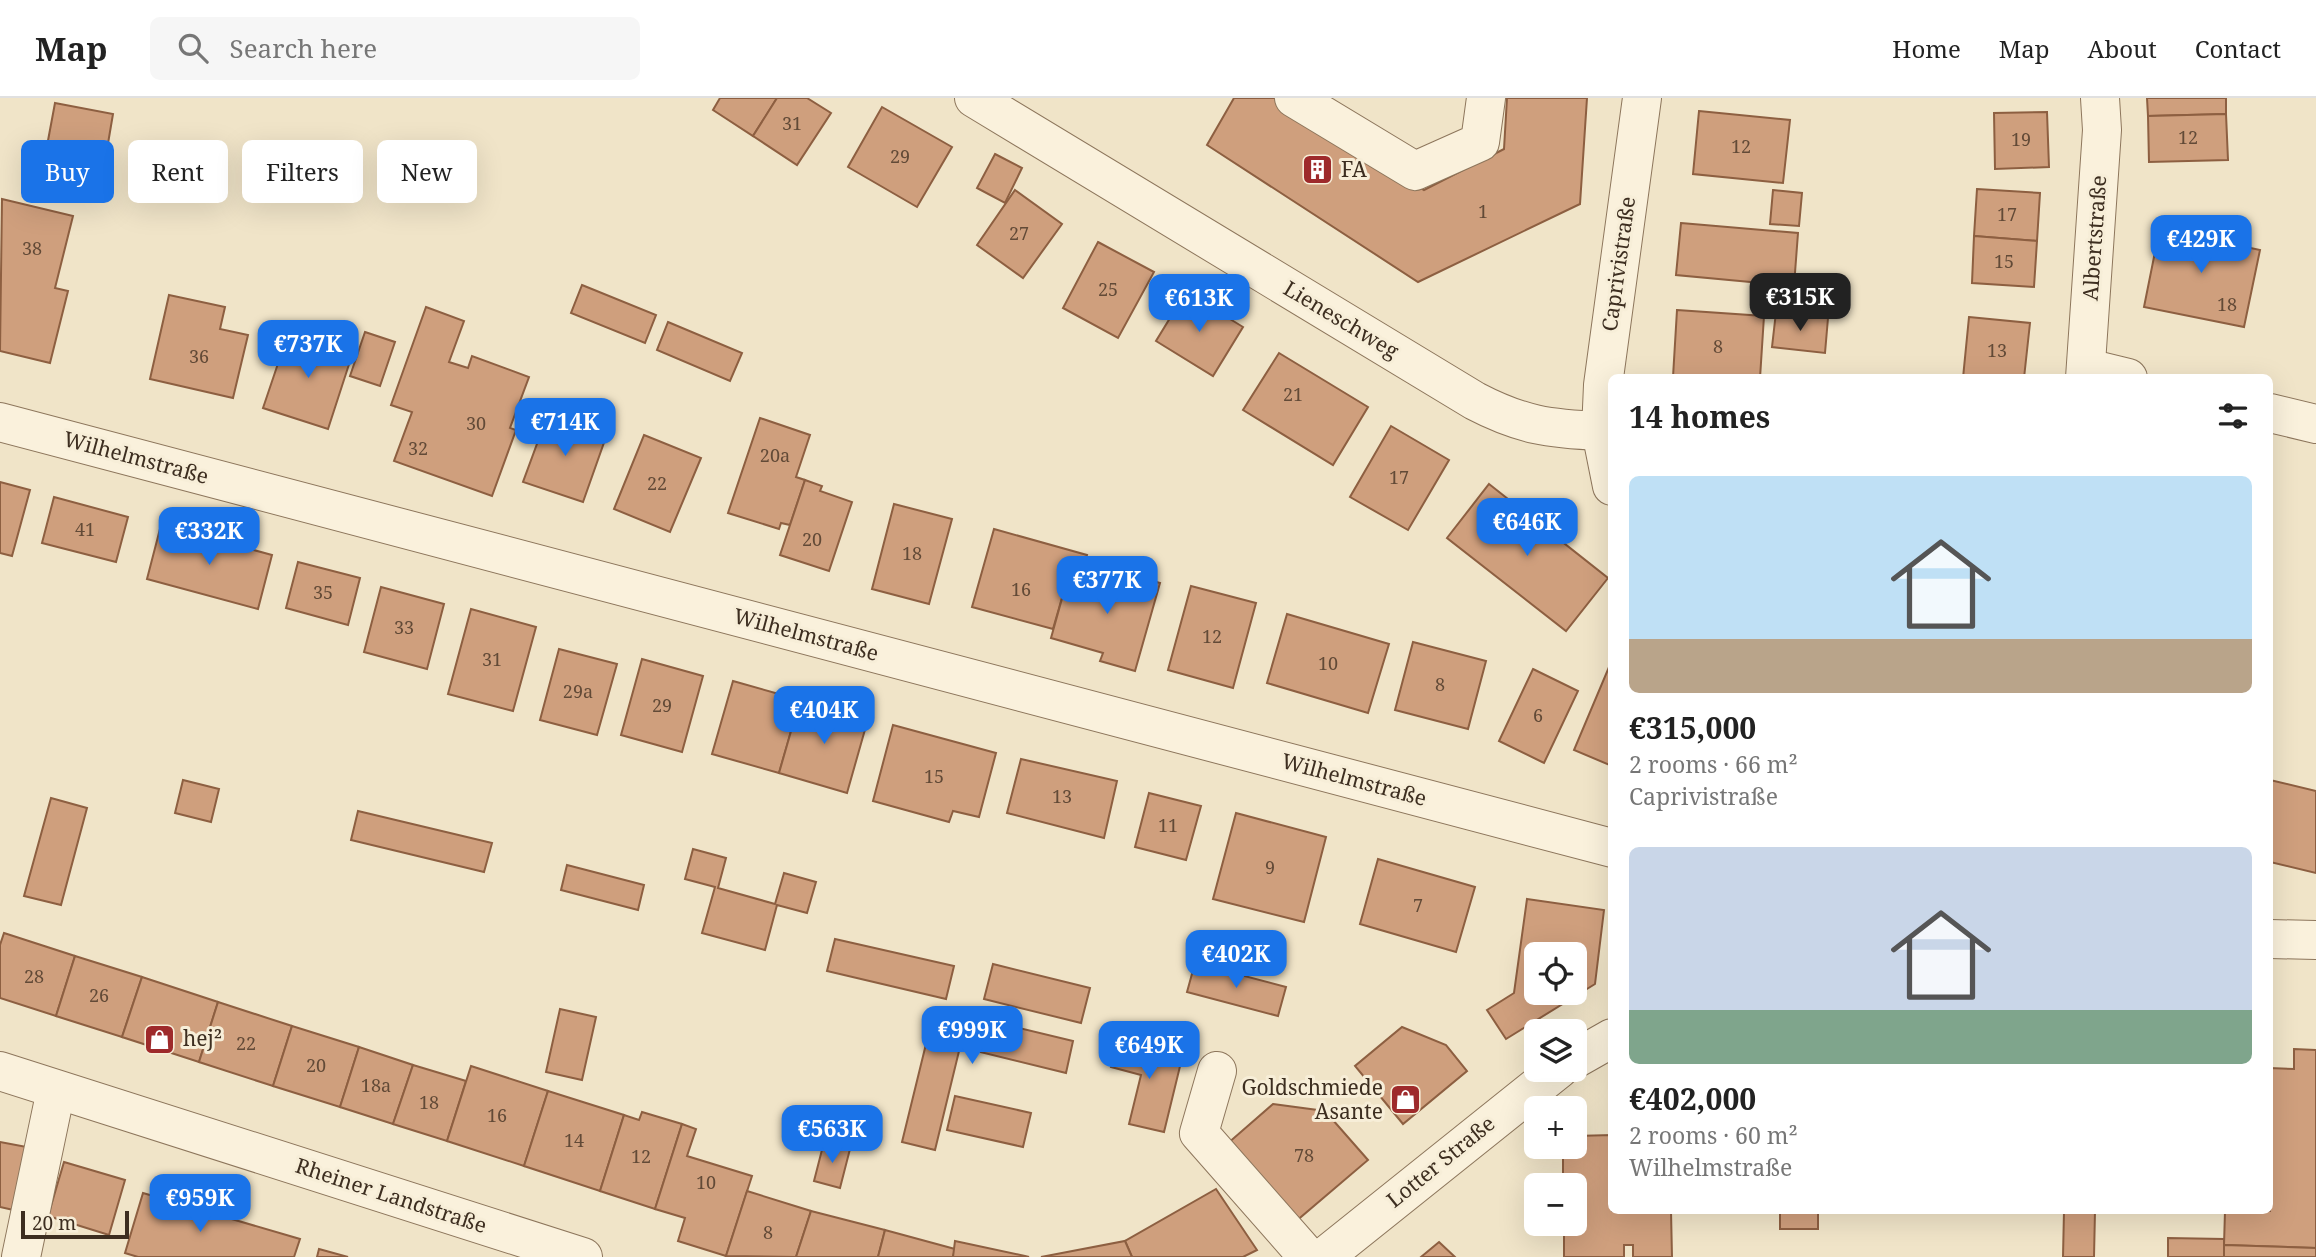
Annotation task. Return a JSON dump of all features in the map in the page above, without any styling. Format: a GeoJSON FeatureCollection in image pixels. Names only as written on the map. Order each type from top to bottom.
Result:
{"type":"FeatureCollection","features":[{"type":"Feature","properties":{"kind":"street","name":"Lieneschweg"},"geometry":{"type":"LineString","coordinates":[[974,98],[1475,401],[1508,418],[1551,429],[1601,431]]}},
{"type":"Feature","properties":{"kind":"street"},"geometry":{"type":"LineString","coordinates":[[1294,98],[1415,171],[1480,142],[1486,98]]}},
{"type":"Feature","properties":{"kind":"street","name":"Caprivistraße"},"geometry":{"type":"LineString","coordinates":[[1601,431],[1603,385],[1642,98]]}},
{"type":"Feature","properties":{"kind":"street","name":"Albertstraße"},"geometry":{"type":"LineString","coordinates":[[2086,373],[2102,130],[2100,98]]}},
{"type":"Feature","properties":{"kind":"street"},"geometry":{"type":"LineString","coordinates":[[2273,414],[2316,424]]}},
{"type":"Feature","properties":{"kind":"street","name":"Wilhelmstraße"},"geometry":{"type":"LineString","coordinates":[[0,422],[1608,847]]}},
{"type":"Feature","properties":{"kind":"street"},"geometry":{"type":"LineString","coordinates":[[1601,431],[1608,466]]}},
{"type":"Feature","properties":{"kind":"street"},"geometry":{"type":"LineString","coordinates":[[2273,939],[2316,940]]}},
{"type":"Feature","properties":{"kind":"street"},"geometry":{"type":"LineString","coordinates":[[1587,1052],[1608,1040]]}},
{"type":"Feature","properties":{"kind":"street","name":"Rheiner Landstraße"},"geometry":{"type":"LineString","coordinates":[[0,1071],[583,1257]]}},
{"type":"Feature","properties":{"kind":"street"},"geometry":{"type":"LineString","coordinates":[[1217,1071],[1199,1133],[1308,1257]]}},
{"type":"Feature","properties":{"kind":"street","name":"Lotter Straße"},"geometry":{"type":"LineString","coordinates":[[1324,1257],[1543,1082]]}},
{"type":"Feature","properties":{"kind":"street"},"geometry":{"type":"LineString","coordinates":[[21,1257],[57,1090]]}},
{"type":"Feature","properties":{"kind":"building"},"geometry":{"type":"Polygon","coordinates":[[[720,98],[777,98],[753,136],[713,110],[720,98]]]}},
{"type":"Feature","properties":{"kind":"building"},"geometry":{"type":"Polygon","coordinates":[[[777,98],[807,98],[831,113],[797,165],[753,136],[777,98]]]}},
{"type":"Feature","properties":{"kind":"building","name":"FA"},"geometry":{"type":"Polygon","coordinates":[[[1234,98],[1275,98],[1424,190],[1504,149],[1507,98],[1587,98],[1580,204],[1418,282],[1207,145],[1234,98]]]}},
{"type":"Feature","properties":{"kind":"building"},"geometry":{"type":"Polygon","coordinates":[[[2147,98],[2226,98],[2226,114],[2148,116],[2147,98]]]}},
{"type":"Feature","properties":{"kind":"building"},"geometry":{"type":"Polygon","coordinates":[[[55,103],[113,114],[109,140],[48,140],[55,103]]]}},
{"type":"Feature","properties":{"kind":"building"},"geometry":{"type":"Polygon","coordinates":[[[882,107],[952,147],[917,207],[848,167],[882,107]]]}},
{"type":"Feature","properties":{"kind":"building"},"geometry":{"type":"Polygon","coordinates":[[[1699,111],[1790,120],[1783,183],[1693,174],[1699,111]]]}},
{"type":"Feature","properties":{"kind":"building"},"geometry":{"type":"Polygon","coordinates":[[[2047,112],[2049,167],[1995,169],[1994,113],[2047,112]]]}},
{"type":"Feature","properties":{"kind":"building"},"geometry":{"type":"Polygon","coordinates":[[[2226,114],[2228,160],[2149,162],[2148,116],[2226,114]]]}},
{"type":"Feature","properties":{"kind":"building"},"geometry":{"type":"Polygon","coordinates":[[[995,154],[1022,168],[1005,203],[977,188],[995,154]]]}},
{"type":"Feature","properties":{"kind":"building"},"geometry":{"type":"Polygon","coordinates":[[[1977,189],[2040,193],[2037,241],[1974,236],[1977,189]]]}},
{"type":"Feature","properties":{"kind":"building"},"geometry":{"type":"Polygon","coordinates":[[[1015,190],[1062,224],[1023,278],[977,245],[1015,190]]]}},
{"type":"Feature","properties":{"kind":"building"},"geometry":{"type":"Polygon","coordinates":[[[1773,190],[1802,193],[1799,226],[1770,224],[1773,190]]]}},
{"type":"Feature","properties":{"kind":"building"},"geometry":{"type":"Polygon","coordinates":[[[2,199],[73,216],[55,288],[68,291],[50,363],[0,351],[2,199]]]}},
{"type":"Feature","properties":{"kind":"building"},"geometry":{"type":"Polygon","coordinates":[[[2162,217],[2211,227],[2209,239],[2260,250],[2244,327],[2144,307],[2162,217]]]}},
{"type":"Feature","properties":{"kind":"building"},"geometry":{"type":"Polygon","coordinates":[[[1681,223],[1798,233],[1794,286],[1676,275],[1681,223]]]}},
{"type":"Feature","properties":{"kind":"building"},"geometry":{"type":"Polygon","coordinates":[[[1974,236],[2037,241],[2034,287],[1972,283],[1974,236]]]}},
{"type":"Feature","properties":{"kind":"building"},"geometry":{"type":"Polygon","coordinates":[[[1098,242],[1154,272],[1118,338],[1063,308],[1098,242]]]}},
{"type":"Feature","properties":{"kind":"building"},"geometry":{"type":"Polygon","coordinates":[[[582,285],[656,315],[645,343],[571,313],[582,285]]]}},
{"type":"Feature","properties":{"kind":"building"},"geometry":{"type":"Polygon","coordinates":[[[1186,292],[1243,327],[1213,376],[1156,341],[1186,292]]]}},
{"type":"Feature","properties":{"kind":"building"},"geometry":{"type":"Polygon","coordinates":[[[169,295],[225,307],[220,329],[248,335],[233,398],[150,379],[169,295]]]}},
{"type":"Feature","properties":{"kind":"building"},"geometry":{"type":"Polygon","coordinates":[[[426,307],[464,321],[449,362],[468,368],[472,356],[529,377],[510,428],[516,430],[492,496],[394,461],[412,412],[391,405],[426,307]]]}},
{"type":"Feature","properties":{"kind":"building"},"geometry":{"type":"Polygon","coordinates":[[[1677,310],[1764,316],[1760,374],[1673,374],[1677,310]]]}},
{"type":"Feature","properties":{"kind":"building"},"geometry":{"type":"Polygon","coordinates":[[[1776,312],[1828,318],[1825,353],[1772,347],[1776,312]]]}},
{"type":"Feature","properties":{"kind":"building"},"geometry":{"type":"Polygon","coordinates":[[[1969,317],[2030,323],[2024,374],[1963,374],[1969,317]]]}},
{"type":"Feature","properties":{"kind":"building"},"geometry":{"type":"Polygon","coordinates":[[[668,322],[742,353],[730,381],[657,350],[668,322]]]}},
{"type":"Feature","properties":{"kind":"building"},"geometry":{"type":"Polygon","coordinates":[[[289,331],[353,352],[328,429],[263,408],[289,331]]]}},
{"type":"Feature","properties":{"kind":"building"},"geometry":{"type":"Polygon","coordinates":[[[365,332],[395,342],[380,386],[350,376],[365,332]]]}},
{"type":"Feature","properties":{"kind":"building"},"geometry":{"type":"Polygon","coordinates":[[[1279,353],[1368,407],[1333,465],[1243,410],[1279,353]]]}},
{"type":"Feature","properties":{"kind":"building"},"geometry":{"type":"Polygon","coordinates":[[[548,414],[607,434],[583,502],[523,482],[548,414]]]}},
{"type":"Feature","properties":{"kind":"building"},"geometry":{"type":"Polygon","coordinates":[[[760,418],[810,435],[796,477],[805,480],[790,525],[781,523],[779,529],[728,513],[760,418]]]}},
{"type":"Feature","properties":{"kind":"building"},"geometry":{"type":"Polygon","coordinates":[[[1391,426],[1449,460],[1408,530],[1350,497],[1391,426]]]}},
{"type":"Feature","properties":{"kind":"building"},"geometry":{"type":"Polygon","coordinates":[[[644,435],[701,458],[670,532],[614,509],[644,435]]]}},
{"type":"Feature","properties":{"kind":"building"},"geometry":{"type":"Polygon","coordinates":[[[805,480],[822,486],[820,491],[852,502],[829,571],[780,555],[805,480]]]}},
{"type":"Feature","properties":{"kind":"building"},"geometry":{"type":"Polygon","coordinates":[[[0,482],[30,490],[12,556],[0,553],[0,482]]]}},
{"type":"Feature","properties":{"kind":"building"},"geometry":{"type":"Polygon","coordinates":[[[1489,484],[1608,578],[1566,631],[1447,538],[1489,484]]]}},
{"type":"Feature","properties":{"kind":"building"},"geometry":{"type":"Polygon","coordinates":[[[54,497],[128,517],[116,562],[42,543],[54,497]]]}},
{"type":"Feature","properties":{"kind":"building"},"geometry":{"type":"Polygon","coordinates":[[[894,504],[952,519],[929,604],[872,589],[894,504]]]}},
{"type":"Feature","properties":{"kind":"building"},"geometry":{"type":"Polygon","coordinates":[[[161,525],[272,555],[258,609],[147,579],[161,525]]]}},
{"type":"Feature","properties":{"kind":"building"},"geometry":{"type":"Polygon","coordinates":[[[994,529],[1087,555],[1082,573],[1070,570],[1053,629],[972,607],[994,529]]]}},
{"type":"Feature","properties":{"kind":"building"},"geometry":{"type":"Polygon","coordinates":[[[298,562],[360,578],[348,625],[286,608],[298,562]]]}},
{"type":"Feature","properties":{"kind":"building"},"geometry":{"type":"Polygon","coordinates":[[[1070,570],[1121,584],[1124,573],[1160,583],[1135,671],[1100,661],[1103,653],[1051,638],[1070,570]]]}},
{"type":"Feature","properties":{"kind":"building"},"geometry":{"type":"Polygon","coordinates":[[[1191,586],[1256,603],[1233,688],[1168,670],[1191,586]]]}},
{"type":"Feature","properties":{"kind":"building"},"geometry":{"type":"Polygon","coordinates":[[[381,587],[444,604],[427,669],[364,652],[381,587]]]}},
{"type":"Feature","properties":{"kind":"building"},"geometry":{"type":"Polygon","coordinates":[[[471,609],[536,627],[513,711],[448,694],[471,609]]]}},
{"type":"Feature","properties":{"kind":"building"},"geometry":{"type":"Polygon","coordinates":[[[1287,614],[1389,644],[1368,713],[1267,683],[1287,614]]]}},
{"type":"Feature","properties":{"kind":"building"},"geometry":{"type":"Polygon","coordinates":[[[1413,642],[1486,661],[1468,729],[1395,710],[1413,642]]]}},
{"type":"Feature","properties":{"kind":"building"},"geometry":{"type":"Polygon","coordinates":[[[559,649],[617,664],[597,735],[540,720],[559,649]]]}},
{"type":"Feature","properties":{"kind":"building"},"geometry":{"type":"Polygon","coordinates":[[[642,659],[703,676],[682,752],[621,735],[642,659]]]}},
{"type":"Feature","properties":{"kind":"building"},"geometry":{"type":"Polygon","coordinates":[[[1533,669],[1578,691],[1544,763],[1499,741],[1533,669]]]}},
{"type":"Feature","properties":{"kind":"building"},"geometry":{"type":"Polygon","coordinates":[[[1608,669],[1608,764],[1574,750],[1608,669]]]}},
{"type":"Feature","properties":{"kind":"building"},"geometry":{"type":"Polygon","coordinates":[[[733,681],[800,700],[779,773],[712,754],[733,681]]]}},
{"type":"Feature","properties":{"kind":"building"},"geometry":{"type":"Polygon","coordinates":[[[800,700],[868,719],[847,793],[779,773],[800,700]]]}},
{"type":"Feature","properties":{"kind":"building"},"geometry":{"type":"Polygon","coordinates":[[[893,725],[996,753],[979,817],[953,811],[949,822],[873,801],[893,725]]]}},
{"type":"Feature","properties":{"kind":"building"},"geometry":{"type":"Polygon","coordinates":[[[1021,759],[1117,781],[1104,838],[1007,813],[1021,759]]]}},
{"type":"Feature","properties":{"kind":"building"},"geometry":{"type":"Polygon","coordinates":[[[183,780],[219,789],[211,822],[175,813],[183,780]]]}},
{"type":"Feature","properties":{"kind":"building"},"geometry":{"type":"Polygon","coordinates":[[[2273,781],[2316,791],[2316,873],[2273,863],[2273,781]]]}},
{"type":"Feature","properties":{"kind":"building"},"geometry":{"type":"Polygon","coordinates":[[[1149,793],[1201,806],[1186,860],[1135,847],[1149,793]]]}},
{"type":"Feature","properties":{"kind":"building"},"geometry":{"type":"Polygon","coordinates":[[[51,798],[87,808],[61,905],[24,896],[51,798]]]}},
{"type":"Feature","properties":{"kind":"building"},"geometry":{"type":"Polygon","coordinates":[[[358,811],[492,843],[484,872],[351,840],[358,811]]]}},
{"type":"Feature","properties":{"kind":"building"},"geometry":{"type":"Polygon","coordinates":[[[1236,813],[1326,837],[1304,922],[1213,899],[1236,813]]]}},
{"type":"Feature","properties":{"kind":"building"},"geometry":{"type":"Polygon","coordinates":[[[693,849],[726,858],[718,888],[775,904],[784,873],[816,882],[807,913],[777,905],[765,950],[702,933],[715,887],[685,879],[693,849]]]}},
{"type":"Feature","properties":{"kind":"building"},"geometry":{"type":"Polygon","coordinates":[[[1378,859],[1475,887],[1456,952],[1360,924],[1378,859]]]}},
{"type":"Feature","properties":{"kind":"building"},"geometry":{"type":"Polygon","coordinates":[[[567,865],[644,885],[638,910],[561,890],[567,865]]]}},
{"type":"Feature","properties":{"kind":"building"},"geometry":{"type":"Polygon","coordinates":[[[1527,899],[1604,910],[1595,984],[1587,989],[1587,942],[1524,942],[1524,1005],[1561,1005],[1538,1019],[1524,1019],[1524,1028],[1506,1039],[1487,1010],[1514,993],[1527,899]]]}},
{"type":"Feature","properties":{"kind":"building"},"geometry":{"type":"Polygon","coordinates":[[[4,933],[75,956],[56,1016],[0,998],[0,945],[4,933]]]}},
{"type":"Feature","properties":{"kind":"building"},"geometry":{"type":"Polygon","coordinates":[[[835,939],[954,966],[946,999],[827,971],[835,939]]]}},
{"type":"Feature","properties":{"kind":"building"},"geometry":{"type":"Polygon","coordinates":[[[75,956],[142,977],[122,1037],[56,1016],[75,956]]]}},
{"type":"Feature","properties":{"kind":"building"},"geometry":{"type":"Polygon","coordinates":[[[1195,963],[1286,987],[1278,1016],[1187,992],[1195,963]]]}},
{"type":"Feature","properties":{"kind":"building"},"geometry":{"type":"Polygon","coordinates":[[[993,964],[1090,988],[1081,1023],[984,999],[993,964]]]}},
{"type":"Feature","properties":{"kind":"building"},"geometry":{"type":"Polygon","coordinates":[[[142,977],[218,1002],[199,1062],[122,1037],[142,977]]]}},
{"type":"Feature","properties":{"kind":"building"},"geometry":{"type":"Polygon","coordinates":[[[218,1002],[292,1026],[273,1086],[199,1062],[218,1002]]]}},
{"type":"Feature","properties":{"kind":"building"},"geometry":{"type":"Polygon","coordinates":[[[560,1009],[596,1017],[582,1080],[546,1072],[560,1009]]]}},
{"type":"Feature","properties":{"kind":"building"},"geometry":{"type":"Polygon","coordinates":[[[949,1011],[1073,1041],[1066,1073],[960,1047],[935,1150],[902,1142],[927,1040],[942,1043],[949,1011]]]}},
{"type":"Feature","properties":{"kind":"building"},"geometry":{"type":"Polygon","coordinates":[[[292,1026],[359,1047],[340,1107],[273,1086],[292,1026]]]}},
{"type":"Feature","properties":{"kind":"building"},"geometry":{"type":"Polygon","coordinates":[[[1402,1027],[1446,1045],[1467,1071],[1403,1124],[1355,1066],[1402,1027]]]}},
{"type":"Feature","properties":{"kind":"building"},"geometry":{"type":"Polygon","coordinates":[[[1118,1037],[1183,1054],[1164,1132],[1129,1124],[1141,1075],[1111,1067],[1118,1037]]]}},
{"type":"Feature","properties":{"kind":"building"},"geometry":{"type":"Polygon","coordinates":[[[359,1047],[413,1065],[393,1124],[340,1107],[359,1047]]]}},
{"type":"Feature","properties":{"kind":"building"},"geometry":{"type":"Polygon","coordinates":[[[2294,1049],[2316,1050],[2316,1248],[2224,1245],[2225,1214],[2273,1214],[2273,1068],[2294,1069],[2294,1049]]]}},
{"type":"Feature","properties":{"kind":"building"},"geometry":{"type":"Polygon","coordinates":[[[413,1065],[466,1081],[447,1141],[393,1124],[413,1065]]]}},
{"type":"Feature","properties":{"kind":"building"},"geometry":{"type":"Polygon","coordinates":[[[471,1066],[548,1091],[524,1166],[447,1141],[471,1066]]]}},
{"type":"Feature","properties":{"kind":"building"},"geometry":{"type":"Polygon","coordinates":[[[548,1091],[624,1115],[600,1191],[524,1166],[548,1091]]]}},
{"type":"Feature","properties":{"kind":"building"},"geometry":{"type":"Polygon","coordinates":[[[955,1096],[1031,1113],[1023,1147],[947,1130],[955,1096]]]}},
{"type":"Feature","properties":{"kind":"building"},"geometry":{"type":"Polygon","coordinates":[[[1273,1104],[1325,1111],[1368,1160],[1295,1222],[1227,1144],[1273,1104]]]}},
{"type":"Feature","properties":{"kind":"building"},"geometry":{"type":"Polygon","coordinates":[[[642,1112],[682,1124],[655,1209],[600,1191],[624,1115],[639,1120],[642,1112]]]}},
{"type":"Feature","properties":{"kind":"building"},"geometry":{"type":"Polygon","coordinates":[[[682,1124],[696,1129],[687,1156],[752,1176],[726,1256],[678,1241],[685,1218],[655,1209],[682,1124]]]}},
{"type":"Feature","properties":{"kind":"building"},"geometry":{"type":"Polygon","coordinates":[[[1608,1135],[1608,1214],[1671,1214],[1672,1257],[1633,1257],[1633,1245],[1624,1245],[1624,1257],[1564,1257],[1564,1236],[1587,1236],[1587,1173],[1563,1173],[1563,1159],[1587,1159],[1587,1136],[1608,1135]]]}},
{"type":"Feature","properties":{"kind":"building"},"geometry":{"type":"Polygon","coordinates":[[[0,1142],[32,1148],[18,1211],[0,1207],[0,1142]]]}},
{"type":"Feature","properties":{"kind":"building"},"geometry":{"type":"Polygon","coordinates":[[[824,1142],[850,1149],[840,1188],[814,1181],[824,1142]]]}},
{"type":"Feature","properties":{"kind":"building"},"geometry":{"type":"Polygon","coordinates":[[[64,1162],[125,1180],[109,1235],[48,1216],[64,1162]]]}},
{"type":"Feature","properties":{"kind":"building"},"geometry":{"type":"Polygon","coordinates":[[[1216,1189],[1257,1250],[1243,1257],[1132,1257],[1125,1241],[1216,1189]]]}},
{"type":"Feature","properties":{"kind":"building"},"geometry":{"type":"Polygon","coordinates":[[[747,1191],[811,1211],[796,1257],[726,1256],[747,1191]]]}},
{"type":"Feature","properties":{"kind":"building"},"geometry":{"type":"Polygon","coordinates":[[[143,1193],[300,1239],[294,1257],[138,1257],[125,1253],[143,1193]]]}},
{"type":"Feature","properties":{"kind":"building"},"geometry":{"type":"Polygon","coordinates":[[[811,1211],[885,1230],[878,1257],[796,1257],[811,1211]]]}},
{"type":"Feature","properties":{"kind":"building"},"geometry":{"type":"Polygon","coordinates":[[[1780,1214],[1818,1214],[1818,1229],[1780,1229],[1780,1214]]]}},
{"type":"Feature","properties":{"kind":"building"},"geometry":{"type":"Polygon","coordinates":[[[2064,1214],[2095,1214],[2094,1257],[2063,1257],[2064,1214]]]}},
{"type":"Feature","properties":{"kind":"building"},"geometry":{"type":"Polygon","coordinates":[[[885,1230],[955,1249],[953,1257],[878,1257],[885,1230]]]}},
{"type":"Feature","properties":{"kind":"building"},"geometry":{"type":"Polygon","coordinates":[[[2168,1238],[2224,1239],[2224,1257],[2168,1257],[2168,1238]]]}},
{"type":"Feature","properties":{"kind":"building"},"geometry":{"type":"Polygon","coordinates":[[[955,1241],[1025,1256],[1029,1257],[953,1257],[955,1241]]]}},
{"type":"Feature","properties":{"kind":"building"},"geometry":{"type":"Polygon","coordinates":[[[1125,1241],[1132,1257],[1041,1257],[1125,1241]]]}},
{"type":"Feature","properties":{"kind":"building"},"geometry":{"type":"Polygon","coordinates":[[[1439,1242],[1455,1257],[1421,1257],[1439,1242]]]}},
{"type":"Feature","properties":{"kind":"building"},"geometry":{"type":"Polygon","coordinates":[[[2224,1245],[2316,1248],[2316,1257],[2224,1257],[2224,1245]]]}},
{"type":"Feature","properties":{"kind":"building"},"geometry":{"type":"Polygon","coordinates":[[[319,1249],[348,1257],[317,1257],[319,1249]]]}},
{"type":"Feature","properties":{"kind":"place","name":"FA"},"geometry":{"type":"Point","coordinates":[1318,170]}},
{"type":"Feature","properties":{"kind":"place","name":"hej²"},"geometry":{"type":"Point","coordinates":[160,1039]}},
{"type":"Feature","properties":{"kind":"place","name":"Goldschmiede Asante"},"geometry":{"type":"Point","coordinates":[1406,1100]}}]}
